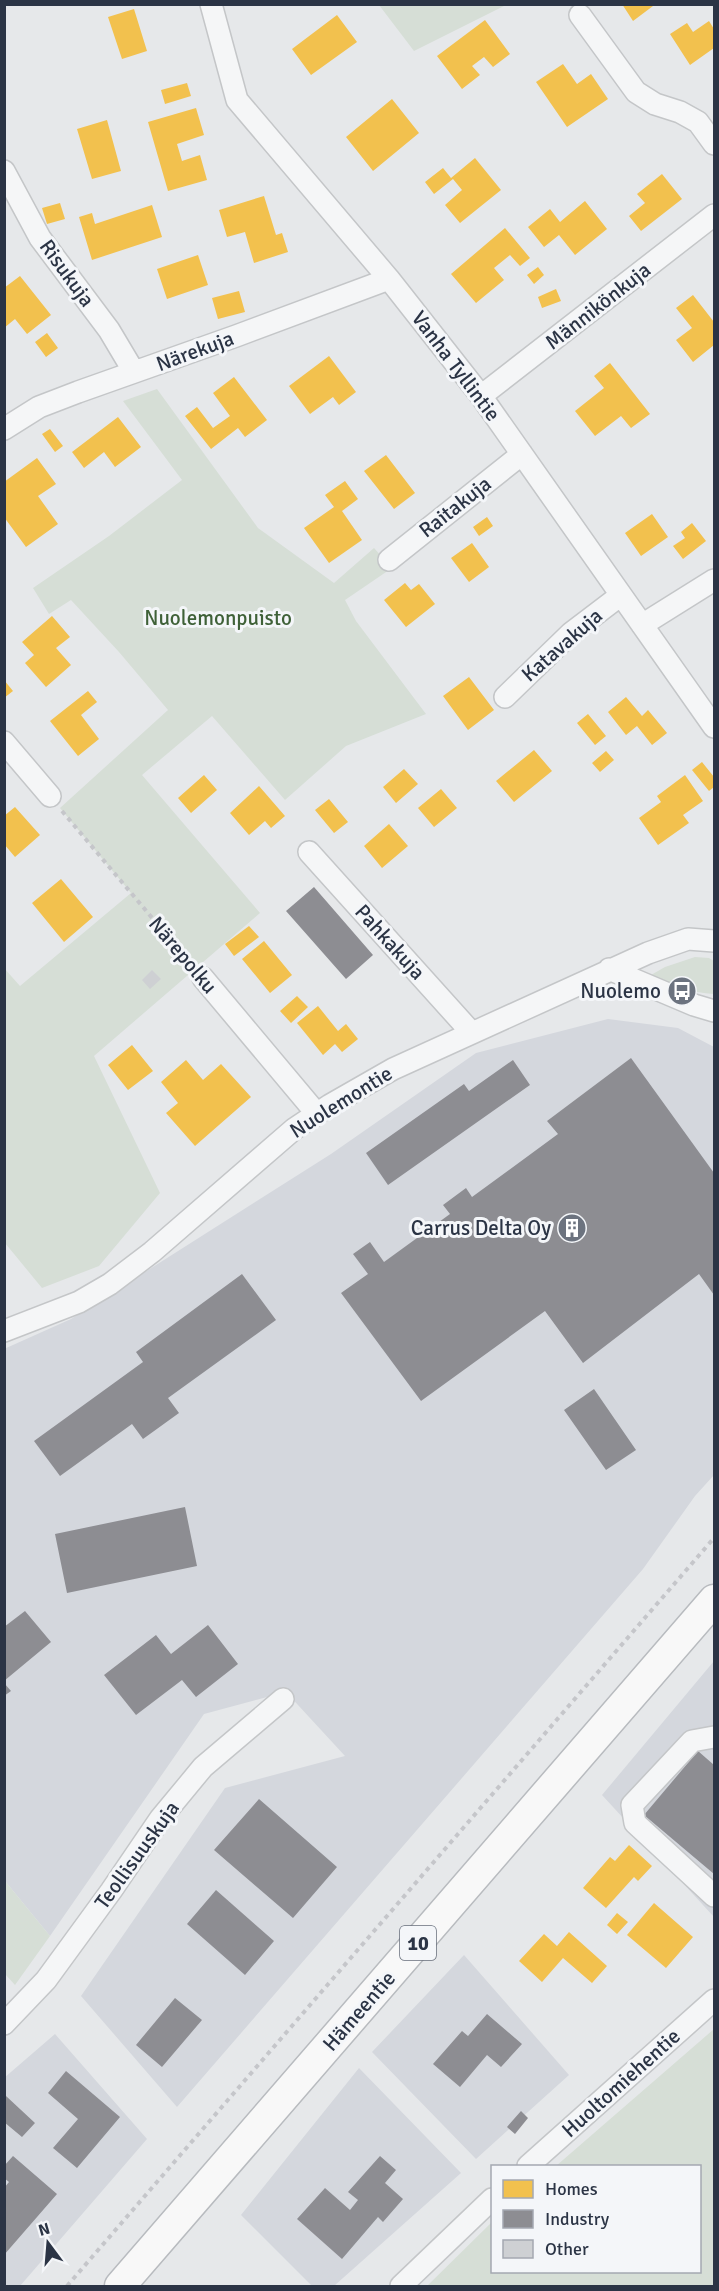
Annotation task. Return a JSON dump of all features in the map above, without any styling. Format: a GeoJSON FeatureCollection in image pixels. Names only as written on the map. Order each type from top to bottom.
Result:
{"type":"FeatureCollection","features":[{"type":"Feature","properties":{"kind":"highway","name":"Hämeentie"},"geometry":{"type":"LineString","coordinates":[[120,2286],[714,1600]]}},
{"type":"Feature","properties":{"kind":"street","name":"Vanha Tyllintie"},"geometry":{"type":"LineString","coordinates":[[211,4],[237,100],[389,279],[481,396],[714,727]]}},
{"type":"Feature","properties":{"kind":"street"},"geometry":{"type":"LineString","coordinates":[[580,15],[636,92],[655,104],[680,111],[698,122],[714,144]]}},
{"type":"Feature","properties":{"kind":"street","name":"Risukuja"},"geometry":{"type":"LineString","coordinates":[[4,171],[40,238],[109,330],[134,372]]}},
{"type":"Feature","properties":{"kind":"street","name":"Männikönkuja"},"geometry":{"type":"LineString","coordinates":[[481,396],[714,215]]}},
{"type":"Feature","properties":{"kind":"street","name":"Närekuja"},"geometry":{"type":"LineString","coordinates":[[4,429],[39,407],[389,279]]}},
{"type":"Feature","properties":{"kind":"street","name":"Raitakuja"},"geometry":{"type":"LineString","coordinates":[[388,560],[522,454]]}},
{"type":"Feature","properties":{"kind":"street"},"geometry":{"type":"LineString","coordinates":[[642,625],[714,580]]}},
{"type":"Feature","properties":{"kind":"street","name":"Katavakuja"},"geometry":{"type":"LineString","coordinates":[[504,697],[571,633],[621,595]]}},
{"type":"Feature","properties":{"kind":"street"},"geometry":{"type":"LineString","coordinates":[[4,742],[50,796]]}},
{"type":"Feature","properties":{"kind":"street","name":"Pahkakuja"},"geometry":{"type":"LineString","coordinates":[[309,852],[471,1032]]}},
{"type":"Feature","properties":{"kind":"street","name":"Nuolemontie"},"geometry":{"type":"LineString","coordinates":[[4,1331],[79,1302],[110,1284],[152,1252],[294,1129],[393,1069],[609,969],[688,939],[714,941]]}},
{"type":"Feature","properties":{"kind":"street"},"geometry":{"type":"LineString","coordinates":[[609,969],[694,1005],[714,1011]]}},
{"type":"Feature","properties":{"kind":"street","name":"Närepolku"},"geometry":{"type":"LineString","coordinates":[[203,978],[317,1114]]}},
{"type":"Feature","properties":{"kind":"street","name":"Teollisuuskuja"},"geometry":{"type":"LineString","coordinates":[[4,2024],[46,1980],[160,1819],[203,1767],[283,1699]]}},
{"type":"Feature","properties":{"kind":"street"},"geometry":{"type":"LineString","coordinates":[[714,1737],[692,1741],[632,1805],[635,1823],[714,1896]]}},
{"type":"Feature","properties":{"kind":"street","name":"Huoltomiehentie"},"geometry":{"type":"LineString","coordinates":[[529,2165],[714,2000]]}},
{"type":"Feature","properties":{"kind":"street"},"geometry":{"type":"LineString","coordinates":[[401,2286],[491,2200]]}},
{"type":"Feature","properties":{"kind":"path","name":"Närepolku"},"geometry":{"type":"LineString","coordinates":[[50,796],[203,978]]}},
{"type":"Feature","properties":{"kind":"path"},"geometry":{"type":"LineString","coordinates":[[67,2286],[714,1538]]}},
{"type":"Feature","properties":{"kind":"shaded area"},"geometry":{"type":"Polygon","coordinates":[[[608,1019],[678,1028],[714,1047],[714,1475],[695,1496],[643,1569],[177,2107],[81,1996],[225,1788],[345,1756],[286,1692],[204,1714],[50,1936],[5,1881],[4,1349],[71,1319],[331,1154],[476,1053],[608,1019]]]}},
{"type":"Feature","properties":{"kind":"shaded area"},"geometry":{"type":"Polygon","coordinates":[[[714,1661],[714,1917],[602,1795],[714,1661]]]}},
{"type":"Feature","properties":{"kind":"shaded area"},"geometry":{"type":"Polygon","coordinates":[[[464,1955],[569,2075],[476,2159],[372,2052],[464,1955]]]}},
{"type":"Feature","properties":{"kind":"shaded area"},"geometry":{"type":"Polygon","coordinates":[[[55,2034],[147,2139],[20,2286],[5,2286],[4,2078],[55,2034]]]}},
{"type":"Feature","properties":{"kind":"shaded area"},"geometry":{"type":"Polygon","coordinates":[[[359,2068],[461,2173],[334,2286],[312,2286],[241,2215],[359,2068]]]}},
{"type":"Feature","properties":{"kind":"green space"},"geometry":{"type":"Polygon","coordinates":[[[379,5],[506,5],[414,51],[379,5]]]}},
{"type":"Feature","properties":{"kind":"green space","name":"Nuolemonpuisto"},"geometry":{"type":"Polygon","coordinates":[[[157,389],[258,528],[334,583],[374,548],[392,568],[345,600],[356,621],[426,714],[346,746],[285,800],[212,716],[142,775],[260,913],[94,1056],[160,1193],[99,1266],[42,1288],[5,1243],[4,968],[20,986],[131,893],[60,808],[168,710],[71,600],[49,614],[33,588],[109,536],[182,480],[123,401],[157,389]]]}},
{"type":"Feature","properties":{"kind":"green space"},"geometry":{"type":"Polygon","coordinates":[[[695,957],[709,958],[714,961],[714,994],[681,988],[651,975],[665,967],[695,957]]]}},
{"type":"Feature","properties":{"kind":"green space"},"geometry":{"type":"Polygon","coordinates":[[[5,1881],[50,1936],[15,1985],[5,1974],[5,1881]]]}},
{"type":"Feature","properties":{"kind":"green space"},"geometry":{"type":"Polygon","coordinates":[[[714,2029],[714,2286],[427,2286],[491,2223],[491,2273],[701,2273],[701,2165],[557,2165],[714,2029]]]}},
{"type":"Feature","properties":{"kind":"building: Homes"},"geometry":{"type":"Polygon","coordinates":[[[622,4],[652,4],[653,6],[633,21],[622,4]]]}},
{"type":"Feature","properties":{"kind":"building: Homes"},"geometry":{"type":"Polygon","coordinates":[[[134,9],[147,51],[122,59],[108,17],[134,9]]]}},
{"type":"Feature","properties":{"kind":"building: Homes"},"geometry":{"type":"Polygon","coordinates":[[[337,15],[357,42],[311,75],[292,49],[337,15]]]}},
{"type":"Feature","properties":{"kind":"building: Homes"},"geometry":{"type":"Polygon","coordinates":[[[485,20],[510,54],[493,67],[484,57],[472,66],[480,75],[462,89],[437,56],[485,20]]]}},
{"type":"Feature","properties":{"kind":"building: Homes"},"geometry":{"type":"Polygon","coordinates":[[[709,21],[714,29],[714,48],[690,65],[670,34],[687,23],[693,32],[709,21]]]}},
{"type":"Feature","properties":{"kind":"building: Homes"},"geometry":{"type":"Polygon","coordinates":[[[563,64],[577,84],[591,74],[608,99],[567,127],[536,82],[563,64]]]}},
{"type":"Feature","properties":{"kind":"building: Homes"},"geometry":{"type":"Polygon","coordinates":[[[187,83],[191,96],[165,104],[161,90],[187,83]]]}},
{"type":"Feature","properties":{"kind":"building: Homes"},"geometry":{"type":"Polygon","coordinates":[[[392,99],[419,133],[373,171],[346,137],[392,99]]]}},
{"type":"Feature","properties":{"kind":"building: Homes"},"geometry":{"type":"Polygon","coordinates":[[[196,108],[204,135],[177,144],[182,161],[200,155],[207,180],[168,191],[148,122],[196,108]]]}},
{"type":"Feature","properties":{"kind":"building: Homes"},"geometry":{"type":"Polygon","coordinates":[[[107,120],[121,171],[92,179],[77,129],[107,120]]]}},
{"type":"Feature","properties":{"kind":"building: Homes"},"geometry":{"type":"Polygon","coordinates":[[[475,158],[501,190],[460,223],[445,205],[462,190],[453,179],[434,194],[425,182],[443,168],[451,178],[475,158]]]}},
{"type":"Feature","properties":{"kind":"building: Homes"},"geometry":{"type":"Polygon","coordinates":[[[662,174],[682,199],[641,231],[629,216],[645,203],[637,194],[662,174]]]}},
{"type":"Feature","properties":{"kind":"building: Homes"},"geometry":{"type":"Polygon","coordinates":[[[264,196],[276,235],[282,233],[288,252],[254,263],[245,232],[227,237],[219,210],[264,196]]]}},
{"type":"Feature","properties":{"kind":"building: Homes"},"geometry":{"type":"Polygon","coordinates":[[[585,201],[607,229],[575,255],[559,235],[544,247],[528,227],[550,209],[560,222],[585,201]]]}},
{"type":"Feature","properties":{"kind":"building: Homes"},"geometry":{"type":"Polygon","coordinates":[[[60,203],[65,219],[47,224],[42,208],[60,203]]]}},
{"type":"Feature","properties":{"kind":"building: Homes"},"geometry":{"type":"Polygon","coordinates":[[[152,205],[162,237],[92,260],[79,217],[92,213],[95,224],[152,205]]]}},
{"type":"Feature","properties":{"kind":"building: Homes"},"geometry":{"type":"Polygon","coordinates":[[[505,228],[530,258],[520,266],[510,255],[494,268],[504,280],[476,303],[451,274],[505,228]]]}},
{"type":"Feature","properties":{"kind":"building: Homes"},"geometry":{"type":"Polygon","coordinates":[[[198,255],[208,285],[167,299],[157,269],[198,255]]]}},
{"type":"Feature","properties":{"kind":"building: Homes"},"geometry":{"type":"Polygon","coordinates":[[[538,267],[544,275],[534,284],[527,275],[538,267]]]}},
{"type":"Feature","properties":{"kind":"building: Homes"},"geometry":{"type":"Polygon","coordinates":[[[20,276],[51,315],[27,334],[15,319],[4,328],[4,288],[20,276]]]}},
{"type":"Feature","properties":{"kind":"building: Homes"},"geometry":{"type":"Polygon","coordinates":[[[556,289],[561,301],[542,308],[538,297],[556,289]]]}},
{"type":"Feature","properties":{"kind":"building: Homes"},"geometry":{"type":"Polygon","coordinates":[[[239,291],[245,312],[218,319],[212,298],[239,291]]]}},
{"type":"Feature","properties":{"kind":"building: Homes"},"geometry":{"type":"Polygon","coordinates":[[[693,295],[714,322],[714,345],[693,362],[676,340],[692,328],[676,308],[693,295]]]}},
{"type":"Feature","properties":{"kind":"building: Homes"},"geometry":{"type":"Polygon","coordinates":[[[47,333],[58,348],[46,357],[35,342],[47,333]]]}},
{"type":"Feature","properties":{"kind":"building: Homes"},"geometry":{"type":"Polygon","coordinates":[[[329,356],[356,392],[339,405],[333,397],[310,414],[289,386],[329,356]]]}},
{"type":"Feature","properties":{"kind":"building: Homes"},"geometry":{"type":"Polygon","coordinates":[[[610,363],[650,414],[631,428],[621,416],[595,436],[575,411],[604,388],[594,376],[610,363]]]}},
{"type":"Feature","properties":{"kind":"building: Homes"},"geometry":{"type":"Polygon","coordinates":[[[234,377],[267,420],[245,437],[238,428],[211,449],[185,416],[197,407],[213,428],[230,416],[213,393],[234,377]]]}},
{"type":"Feature","properties":{"kind":"building: Homes"},"geometry":{"type":"Polygon","coordinates":[[[118,417],[141,447],[115,467],[104,452],[84,468],[72,452],[118,417]]]}},
{"type":"Feature","properties":{"kind":"building: Homes"},"geometry":{"type":"Polygon","coordinates":[[[50,429],[63,446],[55,452],[42,434],[50,429]]]}},
{"type":"Feature","properties":{"kind":"building: Homes"},"geometry":{"type":"Polygon","coordinates":[[[386,455],[415,493],[394,509],[364,471],[386,455]]]}},
{"type":"Feature","properties":{"kind":"building: Homes"},"geometry":{"type":"Polygon","coordinates":[[[37,458],[56,484],[38,496],[58,524],[26,547],[4,517],[4,482],[37,458]]]}},
{"type":"Feature","properties":{"kind":"building: Homes"},"geometry":{"type":"Polygon","coordinates":[[[345,481],[358,499],[342,511],[362,540],[329,563],[304,528],[334,507],[325,495],[345,481]]]}},
{"type":"Feature","properties":{"kind":"building: Homes"},"geometry":{"type":"Polygon","coordinates":[[[652,514],[668,537],[641,556],[625,533],[652,514]]]}},
{"type":"Feature","properties":{"kind":"building: Homes"},"geometry":{"type":"Polygon","coordinates":[[[487,517],[493,526],[479,536],[473,527],[487,517]]]}},
{"type":"Feature","properties":{"kind":"building: Homes"},"geometry":{"type":"Polygon","coordinates":[[[692,523],[706,541],[683,559],[673,546],[685,538],[681,532],[692,523]]]}},
{"type":"Feature","properties":{"kind":"building: Homes"},"geometry":{"type":"Polygon","coordinates":[[[472,543],[489,567],[469,582],[451,558],[472,543]]]}},
{"type":"Feature","properties":{"kind":"building: Homes"},"geometry":{"type":"Polygon","coordinates":[[[405,583],[411,590],[419,584],[435,604],[406,627],[384,600],[405,583]]]}},
{"type":"Feature","properties":{"kind":"building: Homes"},"geometry":{"type":"Polygon","coordinates":[[[52,616],[70,637],[56,648],[71,665],[46,687],[25,663],[34,655],[22,642],[52,616]]]}},
{"type":"Feature","properties":{"kind":"building: Homes"},"geometry":{"type":"Polygon","coordinates":[[[469,677],[494,710],[468,730],[443,696],[469,677]]]}},
{"type":"Feature","properties":{"kind":"building: Homes"},"geometry":{"type":"Polygon","coordinates":[[[4,680],[13,691],[4,698],[4,680]]]}},
{"type":"Feature","properties":{"kind":"building: Homes"},"geometry":{"type":"Polygon","coordinates":[[[88,691],[97,702],[81,715],[99,739],[78,756],[50,721],[88,691]]]}},
{"type":"Feature","properties":{"kind":"building: Homes"},"geometry":{"type":"Polygon","coordinates":[[[626,697],[642,716],[648,710],[667,733],[652,745],[637,726],[626,735],[608,712],[626,697]]]}},
{"type":"Feature","properties":{"kind":"building: Homes"},"geometry":{"type":"Polygon","coordinates":[[[588,714],[606,736],[595,745],[577,723],[588,714]]]}},
{"type":"Feature","properties":{"kind":"building: Homes"},"geometry":{"type":"Polygon","coordinates":[[[534,750],[552,771],[514,802],[496,781],[534,750]]]}},
{"type":"Feature","properties":{"kind":"building: Homes"},"geometry":{"type":"Polygon","coordinates":[[[606,751],[614,760],[600,772],[592,763],[606,751]]]}},
{"type":"Feature","properties":{"kind":"building: Homes"},"geometry":{"type":"Polygon","coordinates":[[[702,762],[714,777],[714,787],[709,791],[692,770],[702,762]]]}},
{"type":"Feature","properties":{"kind":"building: Homes"},"geometry":{"type":"Polygon","coordinates":[[[404,769],[418,784],[396,803],[383,787],[404,769]]]}},
{"type":"Feature","properties":{"kind":"building: Homes"},"geometry":{"type":"Polygon","coordinates":[[[204,775],[217,790],[191,813],[178,798],[204,775]]]}},
{"type":"Feature","properties":{"kind":"building: Homes"},"geometry":{"type":"Polygon","coordinates":[[[685,775],[703,801],[683,815],[689,823],[658,845],[639,818],[661,802],[657,796],[685,775]]]}},
{"type":"Feature","properties":{"kind":"building: Homes"},"geometry":{"type":"Polygon","coordinates":[[[259,786],[285,816],[271,828],[265,821],[249,835],[230,813],[259,786]]]}},
{"type":"Feature","properties":{"kind":"building: Homes"},"geometry":{"type":"Polygon","coordinates":[[[441,789],[457,808],[434,827],[418,808],[441,789]]]}},
{"type":"Feature","properties":{"kind":"building: Homes"},"geometry":{"type":"Polygon","coordinates":[[[329,799],[348,822],[334,833],[315,810],[329,799]]]}},
{"type":"Feature","properties":{"kind":"building: Homes"},"geometry":{"type":"Polygon","coordinates":[[[15,807],[40,835],[15,857],[4,844],[4,816],[15,807]]]}},
{"type":"Feature","properties":{"kind":"building: Homes"},"geometry":{"type":"Polygon","coordinates":[[[389,824],[408,846],[382,868],[364,846],[389,824]]]}},
{"type":"Feature","properties":{"kind":"building: Homes"},"geometry":{"type":"Polygon","coordinates":[[[61,879],[93,917],[64,942],[32,903],[61,879]]]}},
{"type":"Feature","properties":{"kind":"building: Homes"},"geometry":{"type":"Polygon","coordinates":[[[249,926],[259,937],[234,956],[225,944],[249,926]]]}},
{"type":"Feature","properties":{"kind":"building: Homes"},"geometry":{"type":"Polygon","coordinates":[[[264,941],[292,975],[270,993],[242,959],[264,941]]]}},
{"type":"Feature","properties":{"kind":"building: Homes"},"geometry":{"type":"Polygon","coordinates":[[[297,996],[308,1007],[291,1023],[280,1011],[297,996]]]}},
{"type":"Feature","properties":{"kind":"building: Homes"},"geometry":{"type":"Polygon","coordinates":[[[318,1006],[338,1031],[346,1024],[358,1039],[342,1052],[335,1044],[323,1055],[297,1023],[318,1006]]]}},
{"type":"Feature","properties":{"kind":"building: Homes"},"geometry":{"type":"Polygon","coordinates":[[[132,1045],[153,1071],[128,1090],[108,1065],[132,1045]]]}},
{"type":"Feature","properties":{"kind":"building: Homes"},"geometry":{"type":"Polygon","coordinates":[[[186,1060],[203,1080],[221,1064],[251,1097],[195,1146],[166,1113],[178,1103],[161,1082],[186,1060]]]}},
{"type":"Feature","properties":{"kind":"building: Homes"},"geometry":{"type":"Polygon","coordinates":[[[629,1845],[652,1866],[638,1881],[634,1877],[606,1908],[583,1888],[610,1857],[615,1861],[629,1845]]]}},
{"type":"Feature","properties":{"kind":"building: Homes"},"geometry":{"type":"Polygon","coordinates":[[[654,1903],[693,1937],[666,1968],[627,1935],[654,1903]]]}},
{"type":"Feature","properties":{"kind":"building: Homes"},"geometry":{"type":"Polygon","coordinates":[[[617,1913],[628,1922],[617,1934],[607,1925],[617,1913]]]}},
{"type":"Feature","properties":{"kind":"building: Homes"},"geometry":{"type":"Polygon","coordinates":[[[569,1932],[607,1966],[592,1983],[563,1958],[542,1982],[519,1961],[544,1934],[557,1946],[569,1932]]]}},
{"type":"Feature","properties":{"kind":"building: Industry"},"geometry":{"type":"Polygon","coordinates":[[[314,887],[373,955],[346,979],[286,911],[314,887]]]}},
{"type":"Feature","properties":{"kind":"building: Industry","name":"Carrus Delta Oy"},"geometry":{"type":"Polygon","coordinates":[[[631,1058],[714,1173],[714,1295],[699,1274],[583,1363],[545,1311],[421,1401],[341,1293],[368,1274],[353,1254],[370,1242],[384,1262],[450,1214],[443,1205],[466,1188],[472,1197],[558,1134],[547,1121],[631,1058]]]}},
{"type":"Feature","properties":{"kind":"building: Industry"},"geometry":{"type":"Polygon","coordinates":[[[513,1060],[530,1085],[388,1185],[366,1153],[464,1084],[469,1091],[513,1060]]]}},
{"type":"Feature","properties":{"kind":"building: Industry"},"geometry":{"type":"Polygon","coordinates":[[[242,1274],[276,1320],[168,1398],[179,1413],[143,1439],[132,1424],[60,1476],[34,1441],[143,1362],[136,1352],[242,1274]]]}},
{"type":"Feature","properties":{"kind":"building: Industry"},"geometry":{"type":"Polygon","coordinates":[[[594,1389],[636,1450],[606,1470],[564,1410],[594,1389]]]}},
{"type":"Feature","properties":{"kind":"building: Industry"},"geometry":{"type":"Polygon","coordinates":[[[185,1507],[197,1566],[67,1593],[55,1534],[185,1507]]]}},
{"type":"Feature","properties":{"kind":"building: Industry"},"geometry":{"type":"Polygon","coordinates":[[[25,1611],[51,1642],[4,1681],[4,1627],[25,1611]]]}},
{"type":"Feature","properties":{"kind":"building: Industry"},"geometry":{"type":"Polygon","coordinates":[[[208,1625],[238,1664],[196,1697],[182,1680],[136,1715],[104,1675],[156,1635],[171,1654],[208,1625]]]}},
{"type":"Feature","properties":{"kind":"building: Industry"},"geometry":{"type":"Polygon","coordinates":[[[4,1683],[11,1691],[4,1696],[4,1683]]]}},
{"type":"Feature","properties":{"kind":"building: Industry"},"geometry":{"type":"Polygon","coordinates":[[[698,1751],[714,1765],[714,1874],[644,1815],[698,1751]]]}},
{"type":"Feature","properties":{"kind":"building: Industry"},"geometry":{"type":"Polygon","coordinates":[[[259,1799],[337,1867],[293,1918],[214,1850],[259,1799]]]}},
{"type":"Feature","properties":{"kind":"building: Industry"},"geometry":{"type":"Polygon","coordinates":[[[216,1890],[274,1941],[245,1975],[187,1924],[216,1890]]]}},
{"type":"Feature","properties":{"kind":"building: Industry"},"geometry":{"type":"Polygon","coordinates":[[[175,1998],[202,2020],[162,2067],[136,2045],[175,1998]]]}},
{"type":"Feature","properties":{"kind":"building: Industry"},"geometry":{"type":"Polygon","coordinates":[[[487,2014],[522,2044],[501,2067],[487,2055],[460,2087],[433,2064],[462,2031],[468,2036],[487,2014]]]}},
{"type":"Feature","properties":{"kind":"building: Industry"},"geometry":{"type":"Polygon","coordinates":[[[66,2071],[120,2117],[77,2168],[53,2148],[78,2119],[48,2093],[66,2071]]]}},
{"type":"Feature","properties":{"kind":"building: Industry"},"geometry":{"type":"Polygon","coordinates":[[[6,2096],[35,2123],[22,2137],[4,2122],[6,2096]]]}},
{"type":"Feature","properties":{"kind":"building: Industry"},"geometry":{"type":"Polygon","coordinates":[[[521,2111],[528,2118],[515,2134],[507,2127],[521,2111]]]}},
{"type":"Feature","properties":{"kind":"building: Industry"},"geometry":{"type":"Polygon","coordinates":[[[13,2156],[57,2194],[4,2255],[4,2188],[9,2182],[4,2178],[4,2166],[13,2156]]]}},
{"type":"Feature","properties":{"kind":"building: Industry"},"geometry":{"type":"Polygon","coordinates":[[[380,2156],[396,2170],[385,2183],[403,2199],[383,2222],[378,2217],[342,2259],[297,2219],[325,2188],[350,2210],[358,2200],[348,2192],[380,2156]]]}},
{"type":"Feature","properties":{"kind":"building: Other"},"geometry":{"type":"Polygon","coordinates":[[[152,970],[161,979],[150,989],[142,980],[152,970]]]}},
{"type":"Feature","properties":{"kind":"place","name":"Nuolemo"},"geometry":{"type":"Point","coordinates":[682,991]}},
{"type":"Feature","properties":{"kind":"place","name":"Carrus Delta Oy"},"geometry":{"type":"Point","coordinates":[572,1228]}}]}
